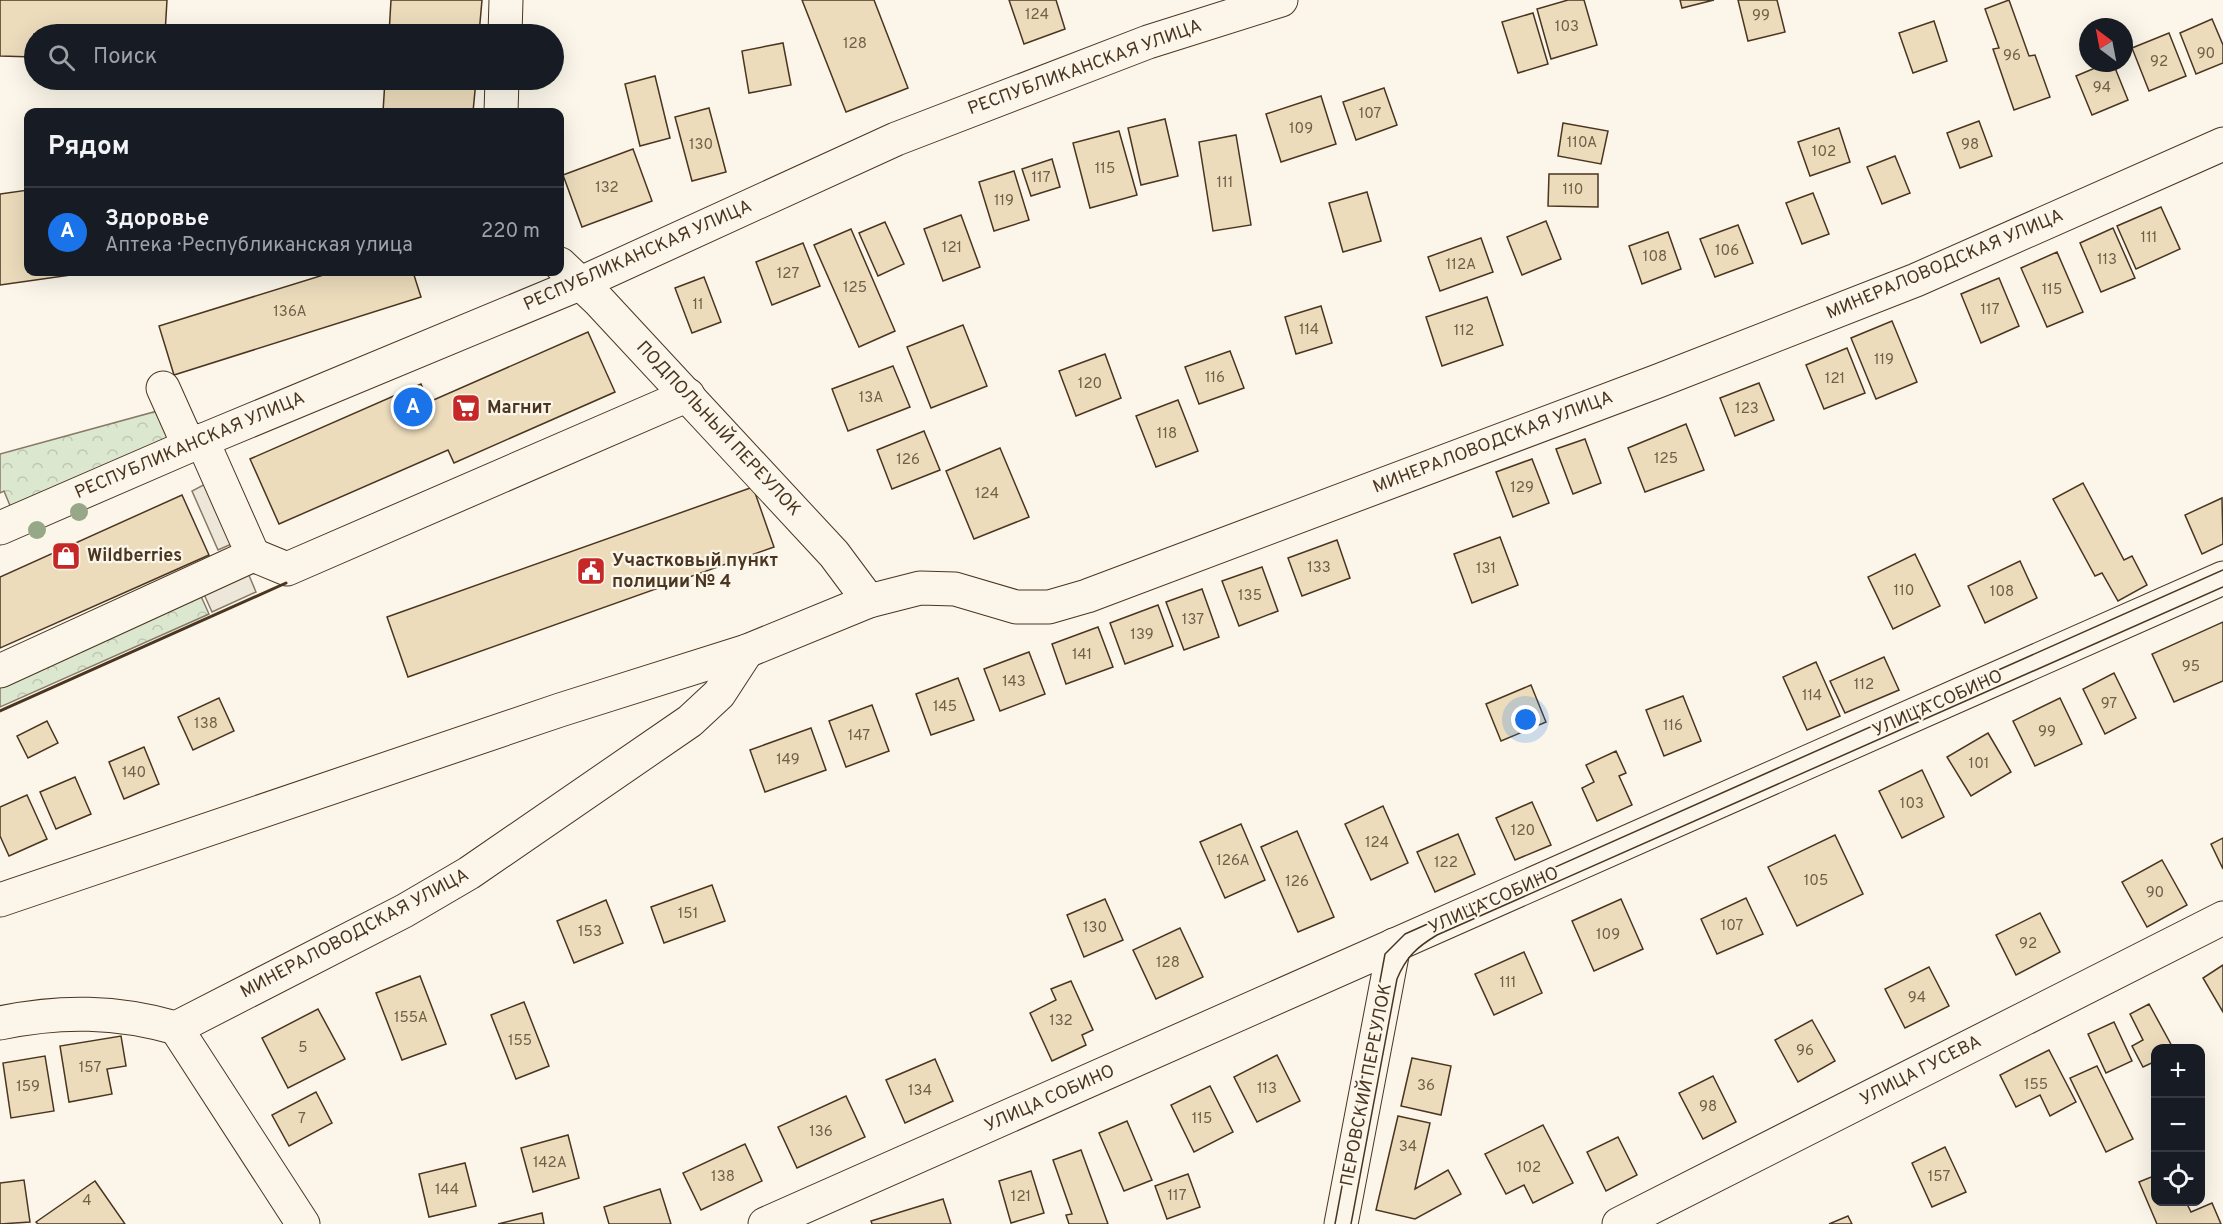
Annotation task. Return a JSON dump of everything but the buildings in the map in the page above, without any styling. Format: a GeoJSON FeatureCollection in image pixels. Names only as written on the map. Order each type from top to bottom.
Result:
{"type":"FeatureCollection","features":[{"type":"Feature","properties":{"kind":"street"},"geometry":{"type":"LineString","coordinates":[[505,24],[506,0]]}},
{"type":"Feature","properties":{"kind":"street","name":"РЕСПУБЛИКАНСКАЯ УЛИЦА"},"geometry":{"type":"LineString","coordinates":[[0,528],[195,443],[569,274],[896,139],[1148,42],[1281,0]]}},
{"type":"Feature","properties":{"kind":"street"},"geometry":{"type":"LineString","coordinates":[[501,108],[502,90]]}},
{"type":"Feature","properties":{"kind":"street","name":"МИНЕРАЛОВОДСКАЯ УЛИЦА"},"geometry":{"type":"LineString","coordinates":[[0,900],[560,710],[747,651],[869,601],[920,588],[955,589],[1016,607],[1049,607],[1087,596],[1658,381],[1906,284],[2223,144]]}},
{"type":"Feature","properties":{"kind":"street","name":"ПОДПОЛЬНЫЙ ПЕРЕУЛОК"},"geometry":{"type":"LineString","coordinates":[[569,274],[688,395],[834,554],[869,601]]}},
{"type":"Feature","properties":{"kind":"street"},"geometry":{"type":"LineString","coordinates":[[163,388],[195,443],[253,555],[287,569],[688,395]]}},
{"type":"Feature","properties":{"kind":"street"},"geometry":{"type":"LineString","coordinates":[[0,670],[253,555]]}},
{"type":"Feature","properties":{"kind":"street","name":"УЛИЦА СОБИНО"},"geometry":{"type":"LineString","coordinates":[[765,1224],[2223,578]]}},
{"type":"Feature","properties":{"kind":"street","name":"МИНЕРАЛОВОДСКАЯ УЛИЦА"},"geometry":{"type":"LineString","coordinates":[[177,1028],[404,911],[469,873],[690,721],[719,693],[747,651]]}},
{"type":"Feature","properties":{"kind":"street","name":"УЛИЦА ГУСЕВА"},"geometry":{"type":"LineString","coordinates":[[1619,1224],[2223,918]]}},
{"type":"Feature","properties":{"kind":"street","name":"ПЕРОВСКИЙ ПЕРЕУЛОК"},"geometry":{"type":"LineString","coordinates":[[1341,1224],[1394,945]]}},
{"type":"Feature","properties":{"kind":"street"},"geometry":{"type":"LineString","coordinates":[[0,1023],[70,1013],[110,1013],[142,1018],[177,1028],[303,1224]]}},
{"type":"Feature","properties":{"kind":"green space"},"geometry":{"type":"Polygon","coordinates":[[[161,410],[174,436],[11,508],[4,491],[0,493],[0,454],[161,410]]]}},
{"type":"Feature","properties":{"kind":"green space"},"geometry":{"type":"Polygon","coordinates":[[[200,594],[209,614],[0,707],[0,684],[200,594]]]}},
{"type":"Feature","properties":{"kind":"shaded area"},"geometry":{"type":"Polygon","coordinates":[[[209,482],[236,542],[218,550],[192,491],[209,482]]]}},
{"type":"Feature","properties":{"kind":"shaded area"},"geometry":{"type":"Polygon","coordinates":[[[248,573],[256,592],[212,612],[203,592],[248,573]]]}},
{"type":"Feature","properties":{"kind":"tram line"},"geometry":{"type":"LineString","coordinates":[[1335,1224],[1385,954],[1405,934],[2223,570]]}},
{"type":"Feature","properties":{"kind":"tram line"},"geometry":{"type":"LineString","coordinates":[[1351,1224],[1397,979],[1408,959],[1424,944],[1437,935],[2223,587]]}},
{"type":"Feature","properties":{"kind":"wall"},"geometry":{"type":"LineString","coordinates":[[0,711],[286,583]]}},
{"type":"Feature","properties":{"kind":"place","name":"Здоровье"},"geometry":{"type":"Point","coordinates":[413,407]}},
{"type":"Feature","properties":{"kind":"place","name":"Магнит"},"geometry":{"type":"Point","coordinates":[466,408]}},
{"type":"Feature","properties":{"kind":"place","name":"Wildberries"},"geometry":{"type":"Point","coordinates":[66,556]}},
{"type":"Feature","properties":{"kind":"place","name":"Участковый пункт полиции № 4"},"geometry":{"type":"Point","coordinates":[591,571]}}]}
